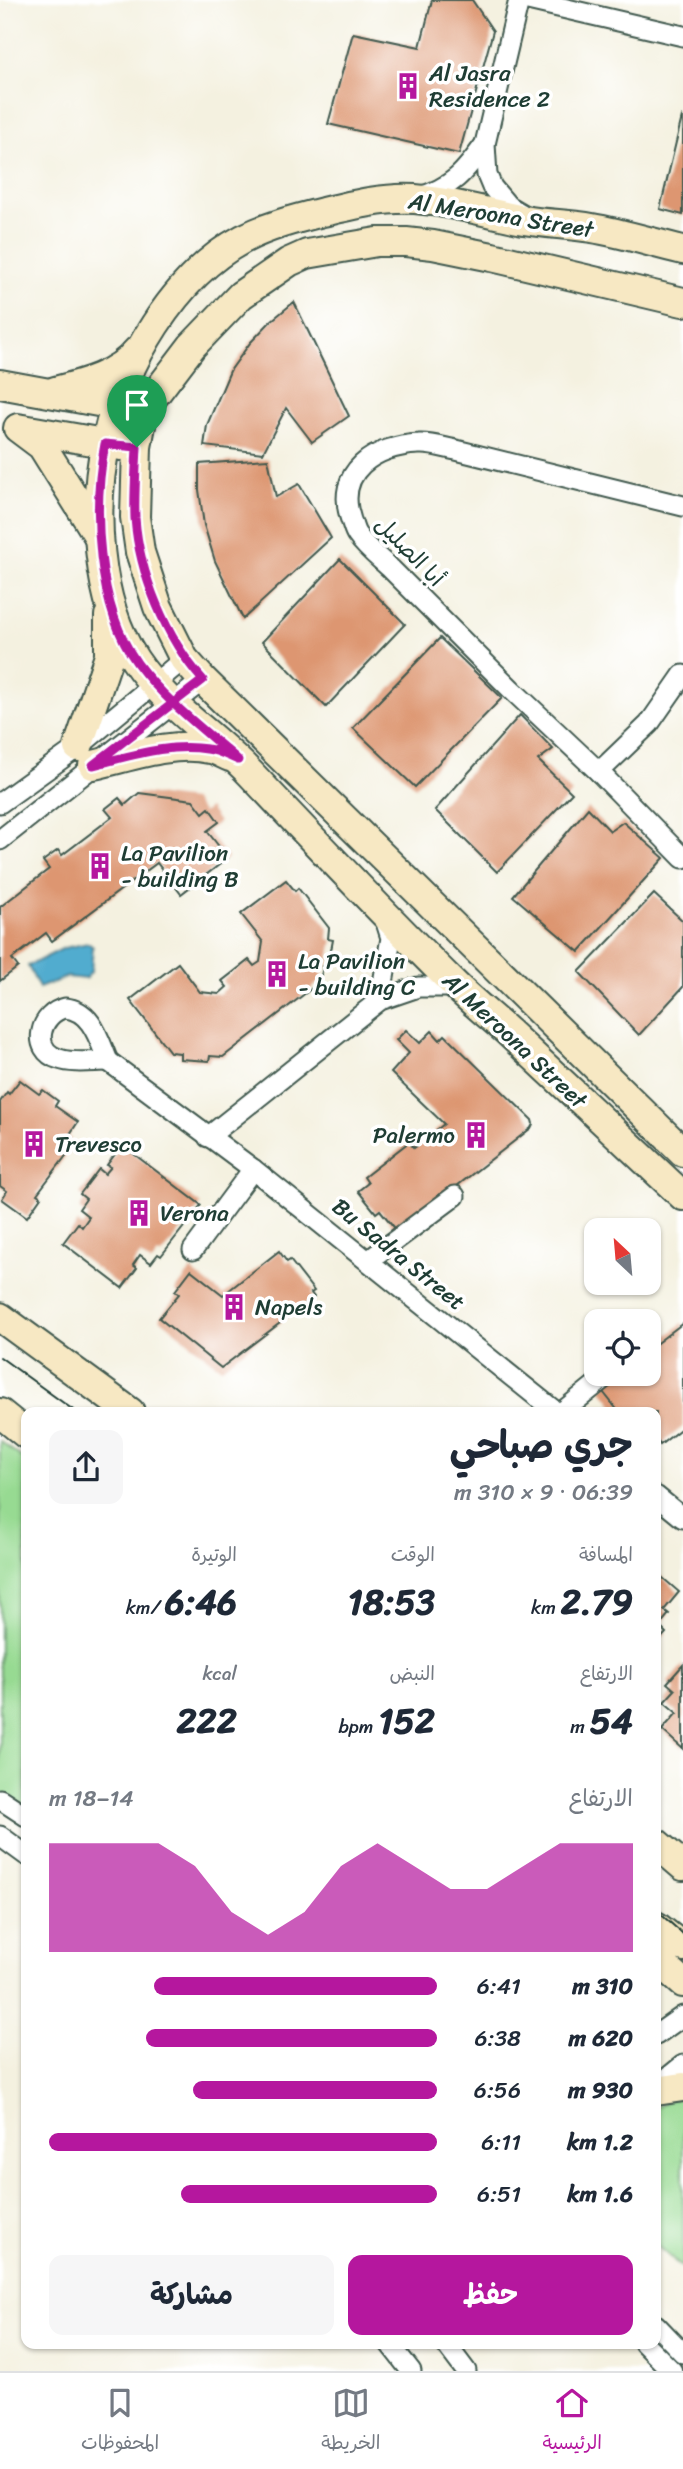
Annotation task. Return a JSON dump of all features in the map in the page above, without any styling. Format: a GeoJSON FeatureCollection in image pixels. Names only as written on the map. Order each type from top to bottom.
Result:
{"type":"FeatureCollection","features":[{"type":"Feature","properties":{"kind":"street"},"geometry":{"type":"LineString","coordinates":[[519,0],[485,144],[487,175],[496,194],[508,206],[535,222]]}},
{"type":"Feature","properties":{"kind":"street"},"geometry":{"type":"LineString","coordinates":[[528,0],[683,36]]}},
{"type":"Feature","properties":{"kind":"street"},"geometry":{"type":"LineString","coordinates":[[414,199],[434,193],[465,173],[485,144]]}},
{"type":"Feature","properties":{"kind":"street","name":"Al Meroona Street"},"geometry":{"type":"LineString","coordinates":[[683,250],[593,228],[535,222],[414,199],[380,201],[340,208],[278,223],[240,240],[209,263],[174,298],[145,341],[114,405],[99,472],[101,541],[108,596],[123,639],[136,662],[164,693],[238,760],[456,987],[683,1196]]}},
{"type":"Feature","properties":{"kind":"street","name":"Al Meroona Street"},"geometry":{"type":"LineString","coordinates":[[683,302],[433,245],[377,242],[307,254],[289,262],[242,295],[192,346],[144,409],[137,447],[135,517],[140,552],[158,607],[184,659],[683,1152]]}},
{"type":"Feature","properties":{"kind":"street"},"geometry":{"type":"LineString","coordinates":[[50,392],[95,379],[116,369],[132,357],[145,341]]}},
{"type":"Feature","properties":{"kind":"street"},"geometry":{"type":"LineString","coordinates":[[0,384],[144,409]]}},
{"type":"Feature","properties":{"kind":"street"},"geometry":{"type":"LineString","coordinates":[[9,426],[105,444],[137,447]]}},
{"type":"Feature","properties":{"kind":"street"},"geometry":{"type":"LineString","coordinates":[[9,426],[42,446],[101,541]]}},
{"type":"Feature","properties":{"kind":"street","name":"أبا الصليل"},"geometry":{"type":"LineString","coordinates":[[683,506],[421,443],[393,448],[361,464],[348,483],[346,506],[356,534],[371,551],[600,772],[683,858]]}},
{"type":"Feature","properties":{"kind":"street"},"geometry":{"type":"LineString","coordinates":[[86,756],[109,656],[108,596]]}},
{"type":"Feature","properties":{"kind":"street"},"geometry":{"type":"LineString","coordinates":[[0,803],[86,756],[164,693],[184,659]]}},
{"type":"Feature","properties":{"kind":"street"},"geometry":{"type":"LineString","coordinates":[[600,772],[649,724],[683,675]]}},
{"type":"Feature","properties":{"kind":"street"},"geometry":{"type":"LineString","coordinates":[[0,839],[86,756],[164,693],[203,680]]}},
{"type":"Feature","properties":{"kind":"street"},"geometry":{"type":"LineString","coordinates":[[86,756],[177,748],[209,749],[238,760]]}},
{"type":"Feature","properties":{"kind":"street"},"geometry":{"type":"LineString","coordinates":[[380,1000],[391,938],[382,912]]}},
{"type":"Feature","properties":{"kind":"street"},"geometry":{"type":"LineString","coordinates":[[208,1137],[380,1000],[418,987],[456,987]]}},
{"type":"Feature","properties":{"kind":"street","name":"Bu Sadra Street"},"geometry":{"type":"LineString","coordinates":[[108,1061],[253,1169],[550,1407]]}},
{"type":"Feature","properties":{"kind":"street"},"geometry":{"type":"LineString","coordinates":[[654,1124],[683,1132]]}},
{"type":"Feature","properties":{"kind":"street"},"geometry":{"type":"LineString","coordinates":[[193,1250],[253,1169]]}},
{"type":"Feature","properties":{"kind":"street"},"geometry":{"type":"LineString","coordinates":[[369,1260],[455,1196]]}},
{"type":"Feature","properties":{"kind":"street"},"geometry":{"type":"LineString","coordinates":[[0,1317],[123,1407]]}},
{"type":"Feature","properties":{"kind":"street"},"geometry":{"type":"LineString","coordinates":[[568,1407],[594,1386]]}},
{"type":"Feature","properties":{"kind":"street"},"geometry":{"type":"LineString","coordinates":[[0,1413],[21,1430]]}},
{"type":"Feature","properties":{"kind":"street"},"geometry":{"type":"LineString","coordinates":[[661,1500],[683,1518]]}},
{"type":"Feature","properties":{"kind":"street"},"geometry":{"type":"LineString","coordinates":[[0,1799],[21,1813]]}},
{"type":"Feature","properties":{"kind":"street"},"geometry":{"type":"LineString","coordinates":[[0,1836],[21,1851]]}},
{"type":"Feature","properties":{"kind":"street"},"geometry":{"type":"LineString","coordinates":[[661,1847],[683,1866]]}},
{"type":"Feature","properties":{"kind":"street"},"geometry":{"type":"LineString","coordinates":[[661,1930],[683,1947]]}},
{"type":"Feature","properties":{"kind":"street"},"geometry":{"type":"LineString","coordinates":[[661,1963],[683,1983]]}},
{"type":"Feature","properties":{"kind":"street"},"geometry":{"type":"LineString","coordinates":[[661,2031],[683,2016]]}},
{"type":"Feature","properties":{"kind":"street"},"geometry":{"type":"LineString","coordinates":[[661,2085],[683,2065]]}},
{"type":"Feature","properties":{"kind":"street"},"geometry":{"type":"LineString","coordinates":[[661,2089],[683,2087]]}},
{"type":"Feature","properties":{"kind":"street"},"geometry":{"type":"LineString","coordinates":[[661,2330],[683,2353]]}},
{"type":"Feature","properties":{"kind":"street"},"geometry":{"type":"LineString","coordinates":[[394,2349],[411,2371]]}},
{"type":"Feature","properties":{"kind":"street"},"geometry":{"type":"LineString","coordinates":[[450,2349],[467,2371]]}},
{"type":"Feature","properties":{"kind":"street"},"geometry":{"type":"LineString","coordinates":[[650,2349],[672,2371]]}},
{"type":"Feature","properties":{"kind":"green space"},"geometry":{"type":"Polygon","coordinates":[[[0,1441],[21,1457],[21,1809],[0,1797],[0,1441]]]}},
{"type":"Feature","properties":{"kind":"green space"},"geometry":{"type":"Polygon","coordinates":[[[683,2095],[683,2268],[661,2249],[661,2105],[683,2095]]]}},
{"type":"Feature","properties":{"kind":"water"},"geometry":{"type":"Polygon","coordinates":[[[88,943],[93,947],[91,972],[85,979],[67,977],[39,988],[28,966],[64,948],[88,943]]]}},
{"type":"Feature","properties":{"kind":"building","name":"Al Jasra Residence 2"},"geometry":{"type":"Polygon","coordinates":[[[432,0],[472,0],[493,31],[459,154],[328,124],[353,33],[420,47],[432,0]]]}},
{"type":"Feature","properties":{"kind":"building"},"geometry":{"type":"Polygon","coordinates":[[[683,118],[683,215],[660,209],[683,118]]]}},
{"type":"Feature","properties":{"kind":"building"},"geometry":{"type":"Polygon","coordinates":[[[294,302],[349,416],[312,442],[286,408],[263,453],[204,446],[207,425],[230,371],[250,343],[294,302]]]}},
{"type":"Feature","properties":{"kind":"building"},"geometry":{"type":"Polygon","coordinates":[[[268,459],[276,497],[299,484],[331,538],[243,619],[215,561],[204,525],[199,490],[199,464],[268,459]]]}},
{"type":"Feature","properties":{"kind":"building"},"geometry":{"type":"Polygon","coordinates":[[[340,559],[405,624],[326,707],[262,642],[340,559]]]}},
{"type":"Feature","properties":{"kind":"building"},"geometry":{"type":"Polygon","coordinates":[[[440,638],[502,698],[415,787],[353,728],[440,638]]]}},
{"type":"Feature","properties":{"kind":"building"},"geometry":{"type":"Polygon","coordinates":[[[520,715],[553,749],[538,760],[572,793],[497,872],[435,810],[520,715]]]}},
{"type":"Feature","properties":{"kind":"building","name":"La Pavilion - building B"},"geometry":{"type":"Polygon","coordinates":[[[139,793],[193,800],[203,813],[209,808],[219,822],[207,831],[228,858],[181,894],[157,863],[52,941],[46,933],[12,959],[18,967],[0,981],[0,907],[49,869],[43,861],[58,850],[62,855],[112,817],[105,809],[119,798],[125,805],[139,793]]]}},
{"type":"Feature","properties":{"kind":"building"},"geometry":{"type":"Polygon","coordinates":[[[588,808],[610,831],[623,822],[664,858],[579,952],[513,896],[588,808]]]}},
{"type":"Feature","properties":{"kind":"building","name":"La Pavilion - building C"},"geometry":{"type":"Polygon","coordinates":[[[286,880],[295,891],[298,888],[329,928],[328,939],[333,940],[328,966],[323,966],[320,982],[223,1057],[210,1056],[209,1061],[180,1059],[180,1053],[170,1052],[130,1000],[178,963],[200,992],[219,994],[227,987],[222,981],[249,960],[254,966],[260,962],[263,942],[241,914],[286,880]]]}},
{"type":"Feature","properties":{"kind":"building"},"geometry":{"type":"Polygon","coordinates":[[[654,894],[683,921],[683,987],[639,1035],[579,972],[654,894]]]}},
{"type":"Feature","properties":{"kind":"building","name":"Palermo"},"geometry":{"type":"Polygon","coordinates":[[[406,1030],[420,1043],[432,1031],[440,1040],[445,1035],[532,1120],[533,1124],[398,1232],[380,1210],[376,1213],[358,1191],[368,1183],[364,1177],[409,1142],[414,1148],[444,1124],[391,1073],[409,1053],[396,1040],[406,1030]]]}},
{"type":"Feature","properties":{"kind":"building","name":"Trevesco"},"geometry":{"type":"Polygon","coordinates":[[[20,1080],[39,1094],[43,1090],[58,1101],[55,1106],[78,1122],[63,1150],[68,1153],[37,1194],[41,1197],[27,1217],[2,1199],[7,1191],[0,1186],[0,1102],[20,1080]]]}},
{"type":"Feature","properties":{"kind":"building","name":"Verona"},"geometry":{"type":"Polygon","coordinates":[[[122,1145],[201,1205],[161,1256],[158,1254],[151,1263],[140,1255],[133,1265],[137,1268],[122,1288],[63,1243],[78,1223],[82,1227],[89,1217],[79,1209],[86,1199],[80,1194],[99,1169],[105,1174],[111,1167],[107,1165],[122,1145]]]}},
{"type":"Feature","properties":{"kind":"building","name":"Napels"},"geometry":{"type":"Polygon","coordinates":[[[279,1251],[287,1262],[290,1260],[314,1291],[311,1293],[314,1297],[221,1368],[159,1318],[179,1294],[175,1291],[191,1270],[223,1295],[279,1251]]]}},
{"type":"Feature","properties":{"kind":"building"},"geometry":{"type":"Polygon","coordinates":[[[683,1323],[683,1427],[661,1444],[661,1407],[615,1407],[600,1388],[661,1386],[661,1340],[683,1323]]]}},
{"type":"Feature","properties":{"kind":"building"},"geometry":{"type":"Polygon","coordinates":[[[661,1576],[679,1592],[664,1610],[669,1614],[661,1624],[661,1576]]]}},
{"type":"Feature","properties":{"kind":"building"},"geometry":{"type":"Polygon","coordinates":[[[683,1665],[683,1749],[662,1730],[677,1713],[664,1702],[675,1690],[667,1683],[683,1665]]]}},
{"type":"Feature","properties":{"kind":"tram line"},"geometry":{"type":"LineString","coordinates":[[0,1357],[69,1407]]}},
{"type":"Feature","properties":{"kind":"tram line"},"geometry":{"type":"LineString","coordinates":[[661,1914],[683,1934]]}},
{"type":"Feature","properties":{"kind":"place","name":"Al Jasra Residence 2"},"geometry":{"type":"Point","coordinates":[408,86]}},
{"type":"Feature","properties":{"kind":"place","name":"La Pavilion - building B"},"geometry":{"type":"Point","coordinates":[100,866]}},
{"type":"Feature","properties":{"kind":"place","name":"La Pavilion - building C"},"geometry":{"type":"Point","coordinates":[277,974]}},
{"type":"Feature","properties":{"kind":"place","name":"Palermo"},"geometry":{"type":"Point","coordinates":[476,1135]}},
{"type":"Feature","properties":{"kind":"place","name":"Trevesco"},"geometry":{"type":"Point","coordinates":[34,1144]}},
{"type":"Feature","properties":{"kind":"place","name":"Verona"},"geometry":{"type":"Point","coordinates":[139,1213]}},
{"type":"Feature","properties":{"kind":"place","name":"Napels"},"geometry":{"type":"Point","coordinates":[234,1307]}},
{"type":"Feature","properties":{"kind":"route"},"geometry":{"type":"LineString","coordinates":[[137,447],[105,444],[99,472],[101,541],[108,596],[123,639],[136,662],[173,703],[238,760],[209,749],[177,748],[153,750],[93,765],[173,703],[203,680],[184,659],[158,607],[140,552],[135,517],[137,447]]}}]}
